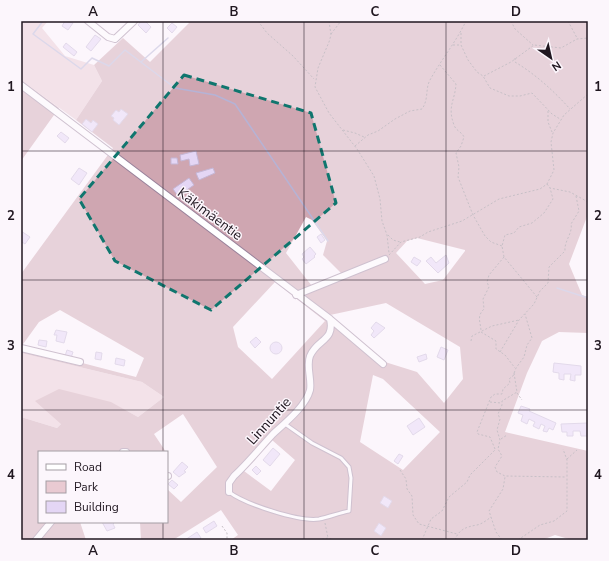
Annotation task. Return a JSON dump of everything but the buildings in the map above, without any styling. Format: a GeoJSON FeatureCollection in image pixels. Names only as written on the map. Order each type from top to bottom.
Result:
{"type":"FeatureCollection","features":[{"type":"Feature","properties":{"kind":"street"},"geometry":{"type":"LineString","coordinates":[[88,21],[108,37],[115,39],[134,21]]}},
{"type":"Feature","properties":{"kind":"street","name":"Käkimäentie"},"geometry":{"type":"LineString","coordinates":[[21,85],[296,295],[330,319],[383,364]]}},
{"type":"Feature","properties":{"kind":"street"},"geometry":{"type":"LineString","coordinates":[[296,295],[387,257]]}},
{"type":"Feature","properties":{"kind":"street","name":"Linnuntie"},"geometry":{"type":"LineString","coordinates":[[229,492],[228,483],[285,424],[307,396],[310,389],[309,358],[315,348],[330,335],[332,327],[330,319]]}},
{"type":"Feature","properties":{"kind":"street"},"geometry":{"type":"LineString","coordinates":[[21,348],[80,362]]}},
{"type":"Feature","properties":{"kind":"street"},"geometry":{"type":"LineString","coordinates":[[36,540],[50,523]]}},
{"type":"Feature","properties":{"kind":"lane"},"geometry":{"type":"LineString","coordinates":[[229,492],[238,499],[250,504],[308,519],[325,517],[349,511],[351,478],[349,467],[341,458],[312,443],[285,424]]}},
{"type":"Feature","properties":{"kind":"path"},"geometry":{"type":"LineString","coordinates":[[258,21],[267,33],[293,56],[315,80]]}},
{"type":"Feature","properties":{"kind":"path"},"geometry":{"type":"LineString","coordinates":[[329,21],[331,34]]}},
{"type":"Feature","properties":{"kind":"path"},"geometry":{"type":"LineString","coordinates":[[341,21],[331,34],[314,87],[329,113],[374,176],[380,199],[382,221],[387,235],[387,257]]}},
{"type":"Feature","properties":{"kind":"path"},"geometry":{"type":"LineString","coordinates":[[354,146],[364,138],[410,110],[422,109],[427,99],[429,84],[461,33],[466,21]]}},
{"type":"Feature","properties":{"kind":"path"},"geometry":{"type":"LineString","coordinates":[[511,21],[515,29],[534,46]]}},
{"type":"Feature","properties":{"kind":"path"},"geometry":{"type":"LineString","coordinates":[[568,21],[577,39]]}},
{"type":"Feature","properties":{"kind":"path"},"geometry":{"type":"LineString","coordinates":[[461,33],[461,45],[468,60],[477,72],[483,76],[490,88],[509,96],[520,96],[532,93],[545,104],[548,111],[548,122],[553,132]]}},
{"type":"Feature","properties":{"kind":"path"},"geometry":{"type":"LineString","coordinates":[[483,76],[511,62],[534,46],[561,48],[577,39],[588,38]]}},
{"type":"Feature","properties":{"kind":"path"},"geometry":{"type":"LineString","coordinates":[[453,45],[461,45]]}},
{"type":"Feature","properties":{"kind":"path"},"geometry":{"type":"LineString","coordinates":[[515,58],[515,62],[537,77],[563,100],[570,109]]}},
{"type":"Feature","properties":{"kind":"path"},"geometry":{"type":"LineString","coordinates":[[440,65],[456,84],[450,109],[454,124],[464,137],[461,146],[456,153],[459,167],[458,178],[473,215],[488,239],[491,242],[502,246]]}},
{"type":"Feature","properties":{"kind":"path"},"geometry":{"type":"LineString","coordinates":[[387,235],[393,240],[401,242],[420,237],[428,232],[473,215],[499,199],[540,189],[546,184],[554,170],[551,142],[553,132],[560,120],[570,109],[588,94]]}},
{"type":"Feature","properties":{"kind":"path"},"geometry":{"type":"LineString","coordinates":[[548,111],[560,120]]}},
{"type":"Feature","properties":{"kind":"path"},"geometry":{"type":"LineString","coordinates":[[342,130],[356,133],[364,138]]}},
{"type":"Feature","properties":{"kind":"path"},"geometry":{"type":"LineString","coordinates":[[538,298],[504,257],[502,246],[505,235],[514,233],[519,227],[532,223],[544,213],[553,200],[550,188],[546,184]]}},
{"type":"Feature","properties":{"kind":"path"},"geometry":{"type":"LineString","coordinates":[[550,188],[570,192],[588,202]]}},
{"type":"Feature","properties":{"kind":"path"},"geometry":{"type":"LineString","coordinates":[[500,352],[524,313],[538,298],[549,279],[550,267],[565,251],[564,245],[572,227],[571,224],[579,211],[576,196]]}},
{"type":"Feature","properties":{"kind":"path"},"geometry":{"type":"LineString","coordinates":[[387,257],[401,242]]}},
{"type":"Feature","properties":{"kind":"path"},"geometry":{"type":"LineString","coordinates":[[504,257],[489,274],[488,291],[484,299],[484,309],[479,314],[478,319],[481,332],[496,341],[496,349],[505,355],[516,368]]}},
{"type":"Feature","properties":{"kind":"path"},"geometry":{"type":"LineString","coordinates":[[510,383],[509,379],[524,357],[526,345],[532,338],[524,313]]}},
{"type":"Feature","properties":{"kind":"path"},"geometry":{"type":"LineString","coordinates":[[471,341],[472,336],[492,326],[498,326],[506,322],[515,322],[520,320]]}},
{"type":"Feature","properties":{"kind":"path"},"geometry":{"type":"LineString","coordinates":[[514,373],[517,392],[522,400]]}},
{"type":"Feature","properties":{"kind":"path"},"geometry":{"type":"LineString","coordinates":[[495,449],[490,437],[478,434],[478,432],[489,402],[494,395],[502,394],[503,389],[510,383],[515,383]]}},
{"type":"Feature","properties":{"kind":"path"},"geometry":{"type":"LineString","coordinates":[[517,392],[514,395],[504,399],[501,403],[498,414],[500,419],[497,430],[500,440],[498,449],[502,458],[494,468],[497,472],[505,476],[566,477]]}},
{"type":"Feature","properties":{"kind":"path"},"geometry":{"type":"LineString","coordinates":[[489,402],[501,403]]}},
{"type":"Feature","properties":{"kind":"path"},"geometry":{"type":"LineString","coordinates":[[500,440],[507,435]]}},
{"type":"Feature","properties":{"kind":"path"},"geometry":{"type":"LineString","coordinates":[[422,540],[431,520],[442,511],[449,497],[467,482],[470,475],[495,449],[498,449]]}},
{"type":"Feature","properties":{"kind":"path"},"geometry":{"type":"LineString","coordinates":[[518,540],[540,525],[554,521],[567,511],[567,460],[563,449]]}},
{"type":"Feature","properties":{"kind":"path"},"geometry":{"type":"LineString","coordinates":[[567,460],[577,450]]}},
{"type":"Feature","properties":{"kind":"path"},"geometry":{"type":"LineString","coordinates":[[400,470],[406,479],[407,489],[412,496],[413,515],[419,524],[428,525],[434,529],[449,530],[457,534]]}},
{"type":"Feature","properties":{"kind":"path"},"geometry":{"type":"LineString","coordinates":[[502,540],[496,532],[490,509],[503,489],[505,476]]}},
{"type":"Feature","properties":{"kind":"path"},"geometry":{"type":"LineString","coordinates":[[325,517],[325,528],[328,538]]}},
{"type":"Feature","properties":{"kind":"path"},"geometry":{"type":"LineString","coordinates":[[455,540],[457,534],[471,525],[478,525],[492,517]]}},
{"type":"Feature","properties":{"kind":"path"},"geometry":{"type":"LineString","coordinates":[[222,526],[227,533],[227,540]]}},
{"type":"Feature","properties":{"kind":"path"},"geometry":{"type":"LineString","coordinates":[[318,540],[322,538],[334,540]]}},
{"type":"Feature","properties":{"kind":"highlighted area"},"geometry":{"type":"Polygon","coordinates":[[[184,75],[311,113],[336,203],[211,310],[115,261],[79,199],[184,75]]]}},
{"type":"Feature","properties":{"kind":"green space"},"geometry":{"type":"Polygon","coordinates":[[[21,21],[48,21],[42,28],[65,56],[94,65],[102,81],[76,120],[21,80],[21,21]]]}},
{"type":"Feature","properties":{"kind":"green space"},"geometry":{"type":"Polygon","coordinates":[[[21,353],[142,382],[164,397],[138,417],[110,402],[61,424],[57,428],[21,417],[21,353]]]}},
{"type":"Feature","properties":{"kind":"shaded area"},"geometry":{"type":"Polygon","coordinates":[[[187,21],[588,21],[588,214],[569,264],[582,295],[588,297],[588,333],[559,332],[542,341],[527,373],[505,432],[588,451],[588,540],[572,540],[555,535],[542,540],[231,540],[238,535],[221,510],[173,540],[141,540],[140,523],[168,523],[168,490],[181,502],[217,467],[183,414],[154,434],[165,451],[38,451],[38,523],[80,523],[86,540],[21,540],[21,417],[57,428],[61,424],[35,401],[59,389],[111,402],[138,417],[164,397],[142,382],[21,353],[21,347],[21,274],[113,148],[76,120],[102,81],[94,65],[123,38],[150,62],[189,23],[187,21]],[[306,217],[286,253],[312,286],[342,274],[323,255],[327,241],[312,220],[306,217]],[[417,238],[407,241],[396,253],[425,284],[443,280],[465,251],[417,238]],[[275,282],[233,327],[238,347],[272,379],[325,321],[275,282]],[[386,303],[330,315],[385,362],[417,372],[444,403],[463,379],[460,347],[386,303]],[[60,310],[39,322],[21,347],[136,377],[144,358],[60,310]],[[373,375],[360,442],[403,470],[440,432],[383,379],[373,375]],[[272,440],[244,471],[271,491],[295,460],[272,440]]]}},
{"type":"Feature","properties":{"kind":"shaded area"},"geometry":{"type":"Polygon","coordinates":[[[21,80],[59,108],[21,161],[21,80]]]}},
{"type":"Feature","properties":{"kind":"waterway"},"geometry":{"type":"LineString","coordinates":[[43,21],[33,34],[81,69],[92,58],[109,66],[125,50],[175,88],[215,95],[235,104],[328,241]]}},
{"type":"Feature","properties":{"kind":"waterway"},"geometry":{"type":"LineString","coordinates":[[141,62],[168,38]]}},
{"type":"Feature","properties":{"kind":"waterway"},"geometry":{"type":"LineString","coordinates":[[557,288],[588,298]]}}]}
